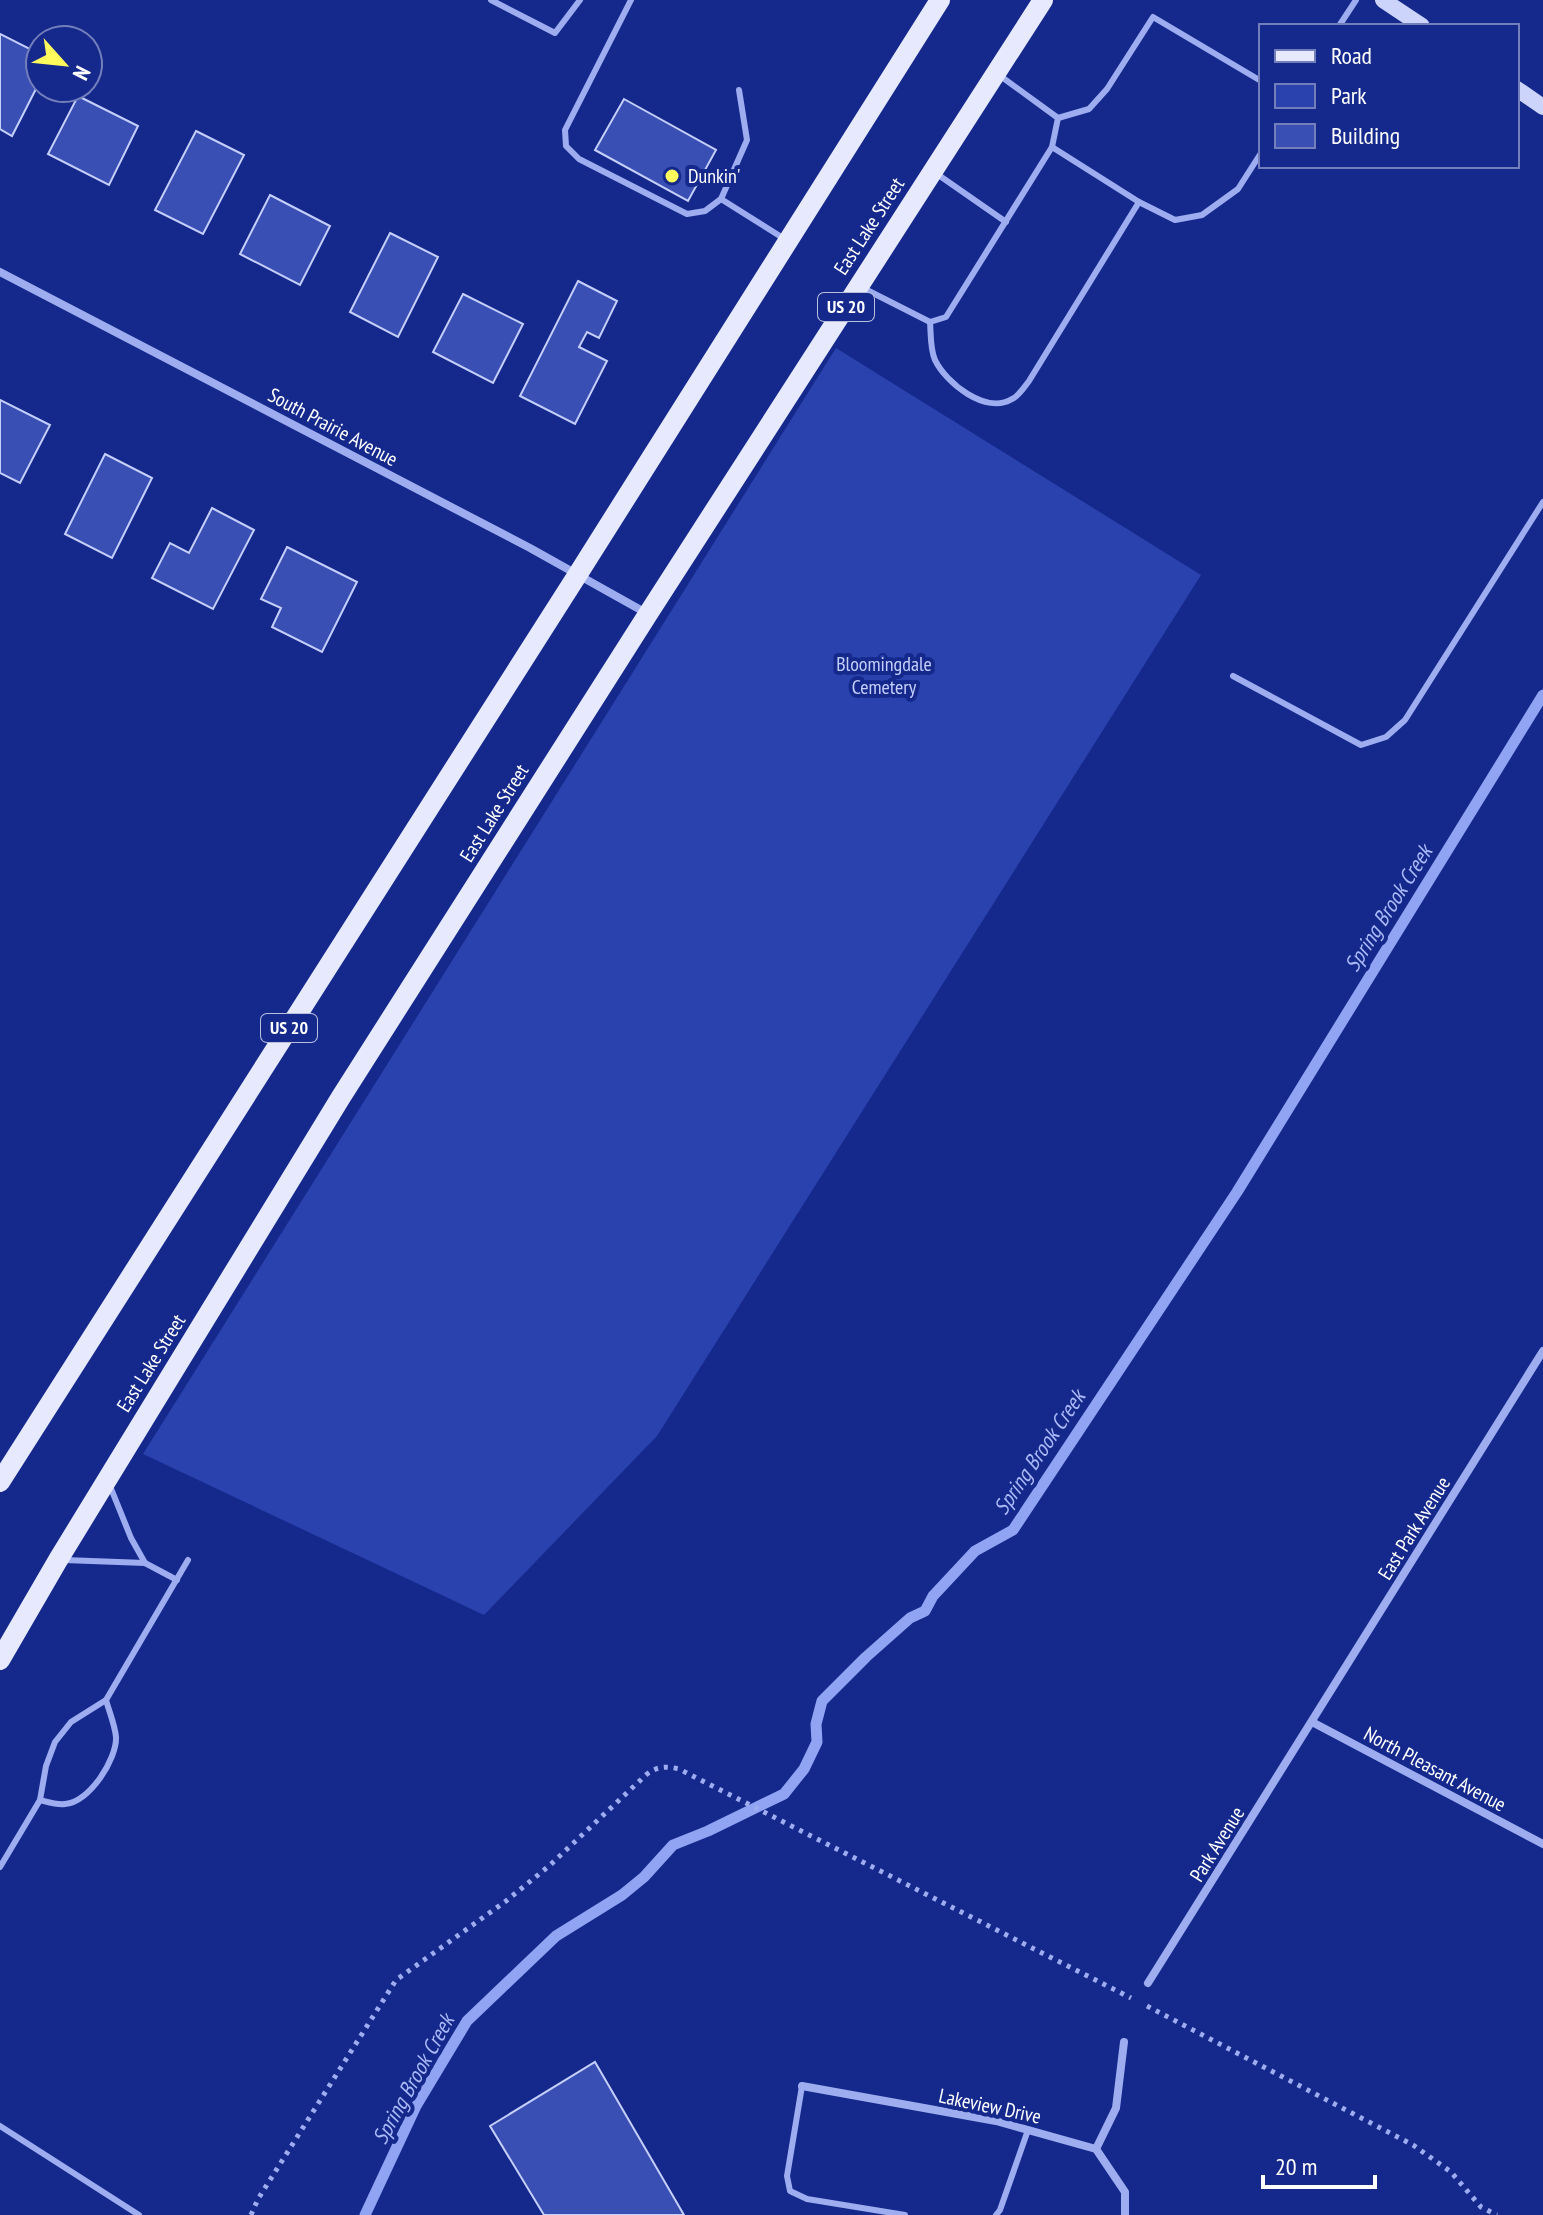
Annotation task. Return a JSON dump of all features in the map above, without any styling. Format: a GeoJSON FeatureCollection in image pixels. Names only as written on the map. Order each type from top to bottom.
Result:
{"type":"FeatureCollection","features":[{"type":"Feature","properties":{"kind":"main road","name":"US 20"},"geometry":{"type":"LineString","coordinates":[[0,1482],[940,0]]}},
{"type":"Feature","properties":{"kind":"main road","name":"East Lake Street"},"geometry":{"type":"LineString","coordinates":[[0,1660],[341,1097],[1043,0]]}},
{"type":"Feature","properties":{"kind":"street"},"geometry":{"type":"LineString","coordinates":[[1383,0],[1419,24]]}},
{"type":"Feature","properties":{"kind":"street"},"geometry":{"type":"LineString","coordinates":[[1519,90],[1543,107]]}},
{"type":"Feature","properties":{"kind":"street","name":"South Prairie Avenue"},"geometry":{"type":"LineString","coordinates":[[0,272],[578,574],[648,614]]}},
{"type":"Feature","properties":{"kind":"street","name":"East Park Avenue"},"geometry":{"type":"LineString","coordinates":[[1312,1722],[1543,1351]]}},
{"type":"Feature","properties":{"kind":"street","name":"North Pleasant Avenue"},"geometry":{"type":"LineString","coordinates":[[1312,1722],[1543,1844]]}},
{"type":"Feature","properties":{"kind":"street","name":"Park Avenue"},"geometry":{"type":"LineString","coordinates":[[1148,1983],[1312,1722]]}},
{"type":"Feature","properties":{"kind":"street"},"geometry":{"type":"LineString","coordinates":[[1124,2042],[1116,2108],[1096,2149],[1125,2192],[1125,2215]]}},
{"type":"Feature","properties":{"kind":"street","name":"Lakeview Drive"},"geometry":{"type":"LineString","coordinates":[[802,2086],[996,2121],[1096,2149]]}},
{"type":"Feature","properties":{"kind":"lane"},"geometry":{"type":"LineString","coordinates":[[491,0],[555,33],[580,0]]}},
{"type":"Feature","properties":{"kind":"lane"},"geometry":{"type":"LineString","coordinates":[[631,0],[565,130],[566,146],[579,159],[687,214],[705,211],[721,199],[747,140],[739,90]]}},
{"type":"Feature","properties":{"kind":"lane"},"geometry":{"type":"LineString","coordinates":[[1340,24],[1356,0]]}},
{"type":"Feature","properties":{"kind":"lane"},"geometry":{"type":"LineString","coordinates":[[1058,118],[1089,109],[1107,89],[1153,17],[1259,80]]}},
{"type":"Feature","properties":{"kind":"lane"},"geometry":{"type":"LineString","coordinates":[[996,73],[1058,118]]}},
{"type":"Feature","properties":{"kind":"lane"},"geometry":{"type":"LineString","coordinates":[[859,286],[930,322],[946,317],[1052,147],[1058,118]]}},
{"type":"Feature","properties":{"kind":"lane"},"geometry":{"type":"LineString","coordinates":[[1052,147],[1139,202],[1175,220],[1202,215],[1238,189],[1259,156]]}},
{"type":"Feature","properties":{"kind":"lane"},"geometry":{"type":"LineString","coordinates":[[933,171],[1006,222]]}},
{"type":"Feature","properties":{"kind":"lane"},"geometry":{"type":"LineString","coordinates":[[721,199],[788,241]]}},
{"type":"Feature","properties":{"kind":"lane"},"geometry":{"type":"LineString","coordinates":[[930,322],[934,358],[947,378],[974,397],[995,404],[1013,399],[1029,381],[1139,202]]}},
{"type":"Feature","properties":{"kind":"lane"},"geometry":{"type":"LineString","coordinates":[[1233,676],[1361,745],[1386,737],[1405,720],[1543,502]]}},
{"type":"Feature","properties":{"kind":"lane"},"geometry":{"type":"LineString","coordinates":[[107,1479],[131,1538],[145,1563]]}},
{"type":"Feature","properties":{"kind":"lane"},"geometry":{"type":"LineString","coordinates":[[58,1560],[145,1563],[177,1580]]}},
{"type":"Feature","properties":{"kind":"lane"},"geometry":{"type":"LineString","coordinates":[[0,1867],[40,1800],[46,1766],[55,1742],[71,1722],[106,1700],[188,1560]]}},
{"type":"Feature","properties":{"kind":"lane"},"geometry":{"type":"LineString","coordinates":[[40,1800],[68,1805],[89,1793],[100,1778],[116,1738],[106,1700]]}},
{"type":"Feature","properties":{"kind":"lane"},"geometry":{"type":"LineString","coordinates":[[802,2086],[787,2176],[790,2191],[807,2199],[905,2215]]}},
{"type":"Feature","properties":{"kind":"lane"},"geometry":{"type":"LineString","coordinates":[[0,2126],[139,2215]]}},
{"type":"Feature","properties":{"kind":"lane"},"geometry":{"type":"LineString","coordinates":[[996,2215],[1028,2130]]}},
{"type":"Feature","properties":{"kind":"path"},"geometry":{"type":"LineString","coordinates":[[251,2215],[258,2199],[396,1980],[506,1901],[549,1866],[647,1774],[655,1768],[666,1766],[679,1769],[1138,2001],[1413,2145],[1451,2172],[1481,2207],[1497,2215]]}},
{"type":"Feature","properties":{"kind":"green space","name":"Bloomingdale Cemetery"},"geometry":{"type":"Polygon","coordinates":[[[836,348],[1201,575],[657,1436],[484,1615],[143,1454],[836,348]]]}},
{"type":"Feature","properties":{"kind":"building"},"geometry":{"type":"Polygon","coordinates":[[[0,34],[24,46],[24,104],[28,104],[12,136],[0,129],[0,34]]]}},
{"type":"Feature","properties":{"kind":"building","name":"Dunkin'"},"geometry":{"type":"Polygon","coordinates":[[[624,99],[716,150],[688,201],[595,150],[624,99]]]}},
{"type":"Feature","properties":{"kind":"building"},"geometry":{"type":"Polygon","coordinates":[[[74,104],[94,104],[138,126],[109,185],[48,154],[74,104]]]}},
{"type":"Feature","properties":{"kind":"building"},"geometry":{"type":"Polygon","coordinates":[[[196,131],[244,155],[203,234],[155,210],[196,131]]]}},
{"type":"Feature","properties":{"kind":"building"},"geometry":{"type":"Polygon","coordinates":[[[270,195],[330,226],[300,285],[240,254],[270,195]]]}},
{"type":"Feature","properties":{"kind":"building"},"geometry":{"type":"Polygon","coordinates":[[[390,233],[438,257],[398,337],[350,312],[390,233]]]}},
{"type":"Feature","properties":{"kind":"building"},"geometry":{"type":"Polygon","coordinates":[[[578,281],[617,301],[599,338],[587,332],[579,347],[607,361],[575,424],[520,396],[578,281]]]}},
{"type":"Feature","properties":{"kind":"building"},"geometry":{"type":"Polygon","coordinates":[[[463,294],[523,324],[493,383],[433,352],[463,294]]]}},
{"type":"Feature","properties":{"kind":"building"},"geometry":{"type":"Polygon","coordinates":[[[0,400],[50,425],[20,483],[0,473],[0,400]]]}},
{"type":"Feature","properties":{"kind":"building"},"geometry":{"type":"Polygon","coordinates":[[[105,454],[152,478],[112,558],[65,534],[105,454]]]}},
{"type":"Feature","properties":{"kind":"building"},"geometry":{"type":"Polygon","coordinates":[[[212,508],[254,530],[213,609],[152,578],[170,543],[189,553],[212,508]]]}},
{"type":"Feature","properties":{"kind":"building"},"geometry":{"type":"Polygon","coordinates":[[[287,547],[357,582],[322,652],[272,627],[281,608],[261,599],[287,547]]]}},
{"type":"Feature","properties":{"kind":"building"},"geometry":{"type":"Polygon","coordinates":[[[595,2062],[684,2215],[544,2215],[490,2126],[595,2062]]]}},
{"type":"Feature","properties":{"kind":"waterway","name":"Spring Brook Creek"},"geometry":{"type":"LineString","coordinates":[[365,2215],[416,2106],[467,2021],[556,1936],[622,1895],[644,1877],[673,1845],[784,1794],[804,1769],[817,1742],[816,1724],[822,1701],[910,1618],[925,1611],[933,1596],[975,1551],[1013,1530],[1237,1192],[1543,695]]}},
{"type":"Feature","properties":{"kind":"place","name":"Dunkin'"},"geometry":{"type":"Point","coordinates":[672,176]}}]}
